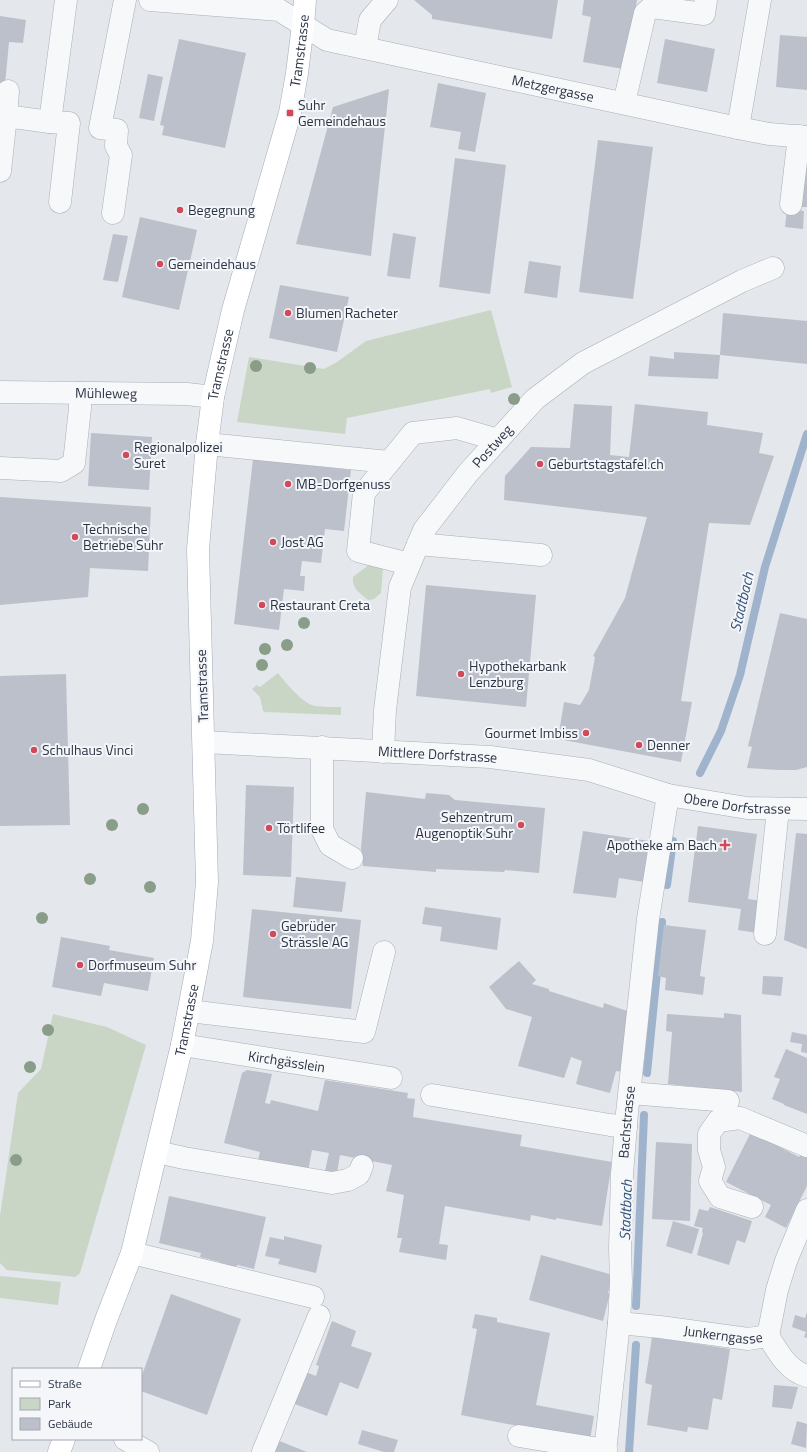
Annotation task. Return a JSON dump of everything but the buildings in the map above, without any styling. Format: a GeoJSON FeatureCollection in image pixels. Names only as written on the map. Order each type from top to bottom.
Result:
{"type":"FeatureCollection","features":[{"type":"Feature","properties":{"kind":"main road","name":"Tramstrasse"},"geometry":{"type":"LineString","coordinates":[[89,1368],[132,1253],[182,1045],[202,941],[207,882],[198,549],[206,444],[213,397],[222,353],[240,281],[269,191],[290,113],[303,25],[305,0]]}},
{"type":"Feature","properties":{"kind":"main road"},"geometry":{"type":"LineString","coordinates":[[59,1452],[64,1440]]}},
{"type":"Feature","properties":{"kind":"street"},"geometry":{"type":"LineString","coordinates":[[60,202],[59,122],[66,0]]}},
{"type":"Feature","properties":{"kind":"street"},"geometry":{"type":"LineString","coordinates":[[100,128],[125,0]]}},
{"type":"Feature","properties":{"kind":"street","name":"Metzgergasse"},"geometry":{"type":"LineString","coordinates":[[150,0],[279,10],[327,40],[738,128],[768,134],[803,136]]}},
{"type":"Feature","properties":{"kind":"street"},"geometry":{"type":"LineString","coordinates":[[365,48],[370,20],[387,0]]}},
{"type":"Feature","properties":{"kind":"street"},"geometry":{"type":"LineString","coordinates":[[624,103],[645,13],[652,7],[704,14],[706,0]]}},
{"type":"Feature","properties":{"kind":"street"},"geometry":{"type":"LineString","coordinates":[[738,128],[760,0]]}},
{"type":"Feature","properties":{"kind":"street"},"geometry":{"type":"LineString","coordinates":[[0,171],[8,91]]}},
{"type":"Feature","properties":{"kind":"street"},"geometry":{"type":"LineString","coordinates":[[6,116],[117,130],[116,146],[120,155],[113,214]]}},
{"type":"Feature","properties":{"kind":"street"},"geometry":{"type":"LineString","coordinates":[[791,204],[803,136]]}},
{"type":"Feature","properties":{"kind":"street","name":"Postweg"},"geometry":{"type":"LineString","coordinates":[[383,752],[385,710],[400,587],[424,530],[468,473],[535,399],[583,363],[742,280],[773,268]]}},
{"type":"Feature","properties":{"kind":"street","name":"Mühleweg"},"geometry":{"type":"LineString","coordinates":[[0,392],[187,394],[213,397]]}},
{"type":"Feature","properties":{"kind":"street"},"geometry":{"type":"LineString","coordinates":[[0,468],[61,471],[74,463],[80,408],[80,393]]}},
{"type":"Feature","properties":{"kind":"street"},"geometry":{"type":"LineString","coordinates":[[409,564],[358,551],[364,493],[413,433],[457,428],[498,440]]}},
{"type":"Feature","properties":{"kind":"street"},"geometry":{"type":"LineString","coordinates":[[206,444],[388,462]]}},
{"type":"Feature","properties":{"kind":"street"},"geometry":{"type":"LineString","coordinates":[[418,544],[541,555]]}},
{"type":"Feature","properties":{"kind":"street","name":"Mittlere Dorfstrasse"},"geometry":{"type":"LineString","coordinates":[[204,742],[490,757],[589,770],[668,794]]}},
{"type":"Feature","properties":{"kind":"street"},"geometry":{"type":"LineString","coordinates":[[322,747],[322,829],[330,845],[352,858]]}},
{"type":"Feature","properties":{"kind":"street","name":"Obere Dorfstrasse"},"geometry":{"type":"LineString","coordinates":[[668,794],[747,808],[807,809]]}},
{"type":"Feature","properties":{"kind":"street","name":"Bachstrasse"},"geometry":{"type":"LineString","coordinates":[[605,1451],[619,1323],[622,1182],[626,1127],[648,919],[668,794]]}},
{"type":"Feature","properties":{"kind":"street"},"geometry":{"type":"LineString","coordinates":[[765,934],[778,809]]}},
{"type":"Feature","properties":{"kind":"street"},"geometry":{"type":"LineString","coordinates":[[189,1011],[364,1032],[384,952]]}},
{"type":"Feature","properties":{"kind":"street","name":"Kirchgässlein"},"geometry":{"type":"LineString","coordinates":[[182,1045],[391,1078]]}},
{"type":"Feature","properties":{"kind":"street"},"geometry":{"type":"LineString","coordinates":[[630,1093],[728,1101]]}},
{"type":"Feature","properties":{"kind":"street"},"geometry":{"type":"LineString","coordinates":[[432,1095],[626,1127]]}},
{"type":"Feature","properties":{"kind":"street"},"geometry":{"type":"LineString","coordinates":[[752,1207],[720,1197],[710,1181],[714,1167],[709,1150],[709,1134],[718,1121],[740,1118],[807,1146]]}},
{"type":"Feature","properties":{"kind":"street"},"geometry":{"type":"LineString","coordinates":[[157,1152],[332,1183],[348,1180],[359,1174],[362,1166]]}},
{"type":"Feature","properties":{"kind":"street","name":"Junkerngasse"},"geometry":{"type":"LineString","coordinates":[[619,1323],[748,1339],[768,1336],[777,1290],[786,1261],[807,1210]]}},
{"type":"Feature","properties":{"kind":"street"},"geometry":{"type":"LineString","coordinates":[[132,1253],[316,1306],[263,1452]]}},
{"type":"Feature","properties":{"kind":"street"},"geometry":{"type":"LineString","coordinates":[[768,1336],[784,1361],[798,1374],[807,1376]]}},
{"type":"Feature","properties":{"kind":"street"},"geometry":{"type":"LineString","coordinates":[[519,1436],[605,1451]]}},
{"type":"Feature","properties":{"kind":"street"},"geometry":{"type":"LineString","coordinates":[[128,1440],[148,1452]]}},
{"type":"Feature","properties":{"kind":"green space"},"geometry":{"type":"Polygon","coordinates":[[[491,310],[512,387],[491,393],[490,389],[347,418],[345,434],[237,422],[249,357],[324,369],[337,362],[366,341],[491,310]]]}},
{"type":"Feature","properties":{"kind":"green space"},"geometry":{"type":"Polygon","coordinates":[[[370,564],[383,569],[381,593],[374,599],[368,600],[355,588],[353,577],[370,564]]]}},
{"type":"Feature","properties":{"kind":"green space"},"geometry":{"type":"Polygon","coordinates":[[[278,673],[285,682],[305,701],[315,706],[341,707],[341,715],[263,711],[260,697],[252,689],[257,685],[260,687],[278,673]]]}},
{"type":"Feature","properties":{"kind":"green space"},"geometry":{"type":"Polygon","coordinates":[[[53,1014],[107,1027],[146,1045],[80,1273],[75,1277],[7,1270],[0,1263],[0,1216],[18,1093],[41,1069],[53,1014]]]}},
{"type":"Feature","properties":{"kind":"green space"},"geometry":{"type":"Polygon","coordinates":[[[0,1276],[61,1282],[58,1305],[0,1298],[0,1276]]]}},
{"type":"Feature","properties":{"kind":"waterway","name":"Stadtbach"},"geometry":{"type":"LineString","coordinates":[[700,773],[721,731],[740,675],[765,567],[807,434]]}},
{"type":"Feature","properties":{"kind":"waterway","name":"Stadtbach"},"geometry":{"type":"LineString","coordinates":[[667,885],[673,841]]}},
{"type":"Feature","properties":{"kind":"waterway","name":"Stadtbach"},"geometry":{"type":"LineString","coordinates":[[647,1073],[662,922]]}},
{"type":"Feature","properties":{"kind":"waterway","name":"Stadtbach"},"geometry":{"type":"LineString","coordinates":[[636,1306],[644,1115]]}},
{"type":"Feature","properties":{"kind":"waterway","name":"Stadtbach"},"geometry":{"type":"LineString","coordinates":[[629,1452],[636,1345]]}},
{"type":"Feature","properties":{"kind":"place","name":"Suhr Gemeindehaus"},"geometry":{"type":"Point","coordinates":[290,113]}},
{"type":"Feature","properties":{"kind":"place","name":"Begegnung"},"geometry":{"type":"Point","coordinates":[180,210]}},
{"type":"Feature","properties":{"kind":"place","name":"Gemeindehaus"},"geometry":{"type":"Point","coordinates":[160,264]}},
{"type":"Feature","properties":{"kind":"place","name":"Blumen Racheter"},"geometry":{"type":"Point","coordinates":[288,313]}},
{"type":"Feature","properties":{"kind":"place","name":"Regionalpolizei Suret"},"geometry":{"type":"Point","coordinates":[126,455]}},
{"type":"Feature","properties":{"kind":"place","name":"Geburtstagstafel.ch"},"geometry":{"type":"Point","coordinates":[540,464]}},
{"type":"Feature","properties":{"kind":"place","name":"MB-Dorfgenuss"},"geometry":{"type":"Point","coordinates":[288,484]}},
{"type":"Feature","properties":{"kind":"place","name":"Technische Betriebe Suhr"},"geometry":{"type":"Point","coordinates":[75,537]}},
{"type":"Feature","properties":{"kind":"place","name":"Jost AG"},"geometry":{"type":"Point","coordinates":[273,542]}},
{"type":"Feature","properties":{"kind":"place","name":"Restaurant Creta"},"geometry":{"type":"Point","coordinates":[262,605]}},
{"type":"Feature","properties":{"kind":"place","name":"Hypothekarbank Lenzburg"},"geometry":{"type":"Point","coordinates":[461,674]}},
{"type":"Feature","properties":{"kind":"place","name":"Gourmet Imbiss"},"geometry":{"type":"Point","coordinates":[586,733]}},
{"type":"Feature","properties":{"kind":"place","name":"Denner"},"geometry":{"type":"Point","coordinates":[639,745]}},
{"type":"Feature","properties":{"kind":"place","name":"Schulhaus Vinci"},"geometry":{"type":"Point","coordinates":[34,750]}},
{"type":"Feature","properties":{"kind":"place","name":"Sehzentrum Augenoptik Suhr"},"geometry":{"type":"Point","coordinates":[521,825]}},
{"type":"Feature","properties":{"kind":"place","name":"Törtlifee"},"geometry":{"type":"Point","coordinates":[269,828]}},
{"type":"Feature","properties":{"kind":"place","name":"Apotheke am Bach"},"geometry":{"type":"Point","coordinates":[725,845]}},
{"type":"Feature","properties":{"kind":"place","name":"Gebrüder Strässle AG"},"geometry":{"type":"Point","coordinates":[273,934]}},
{"type":"Feature","properties":{"kind":"place","name":"Dorfmuseum Suhr"},"geometry":{"type":"Point","coordinates":[80,965]}}]}
